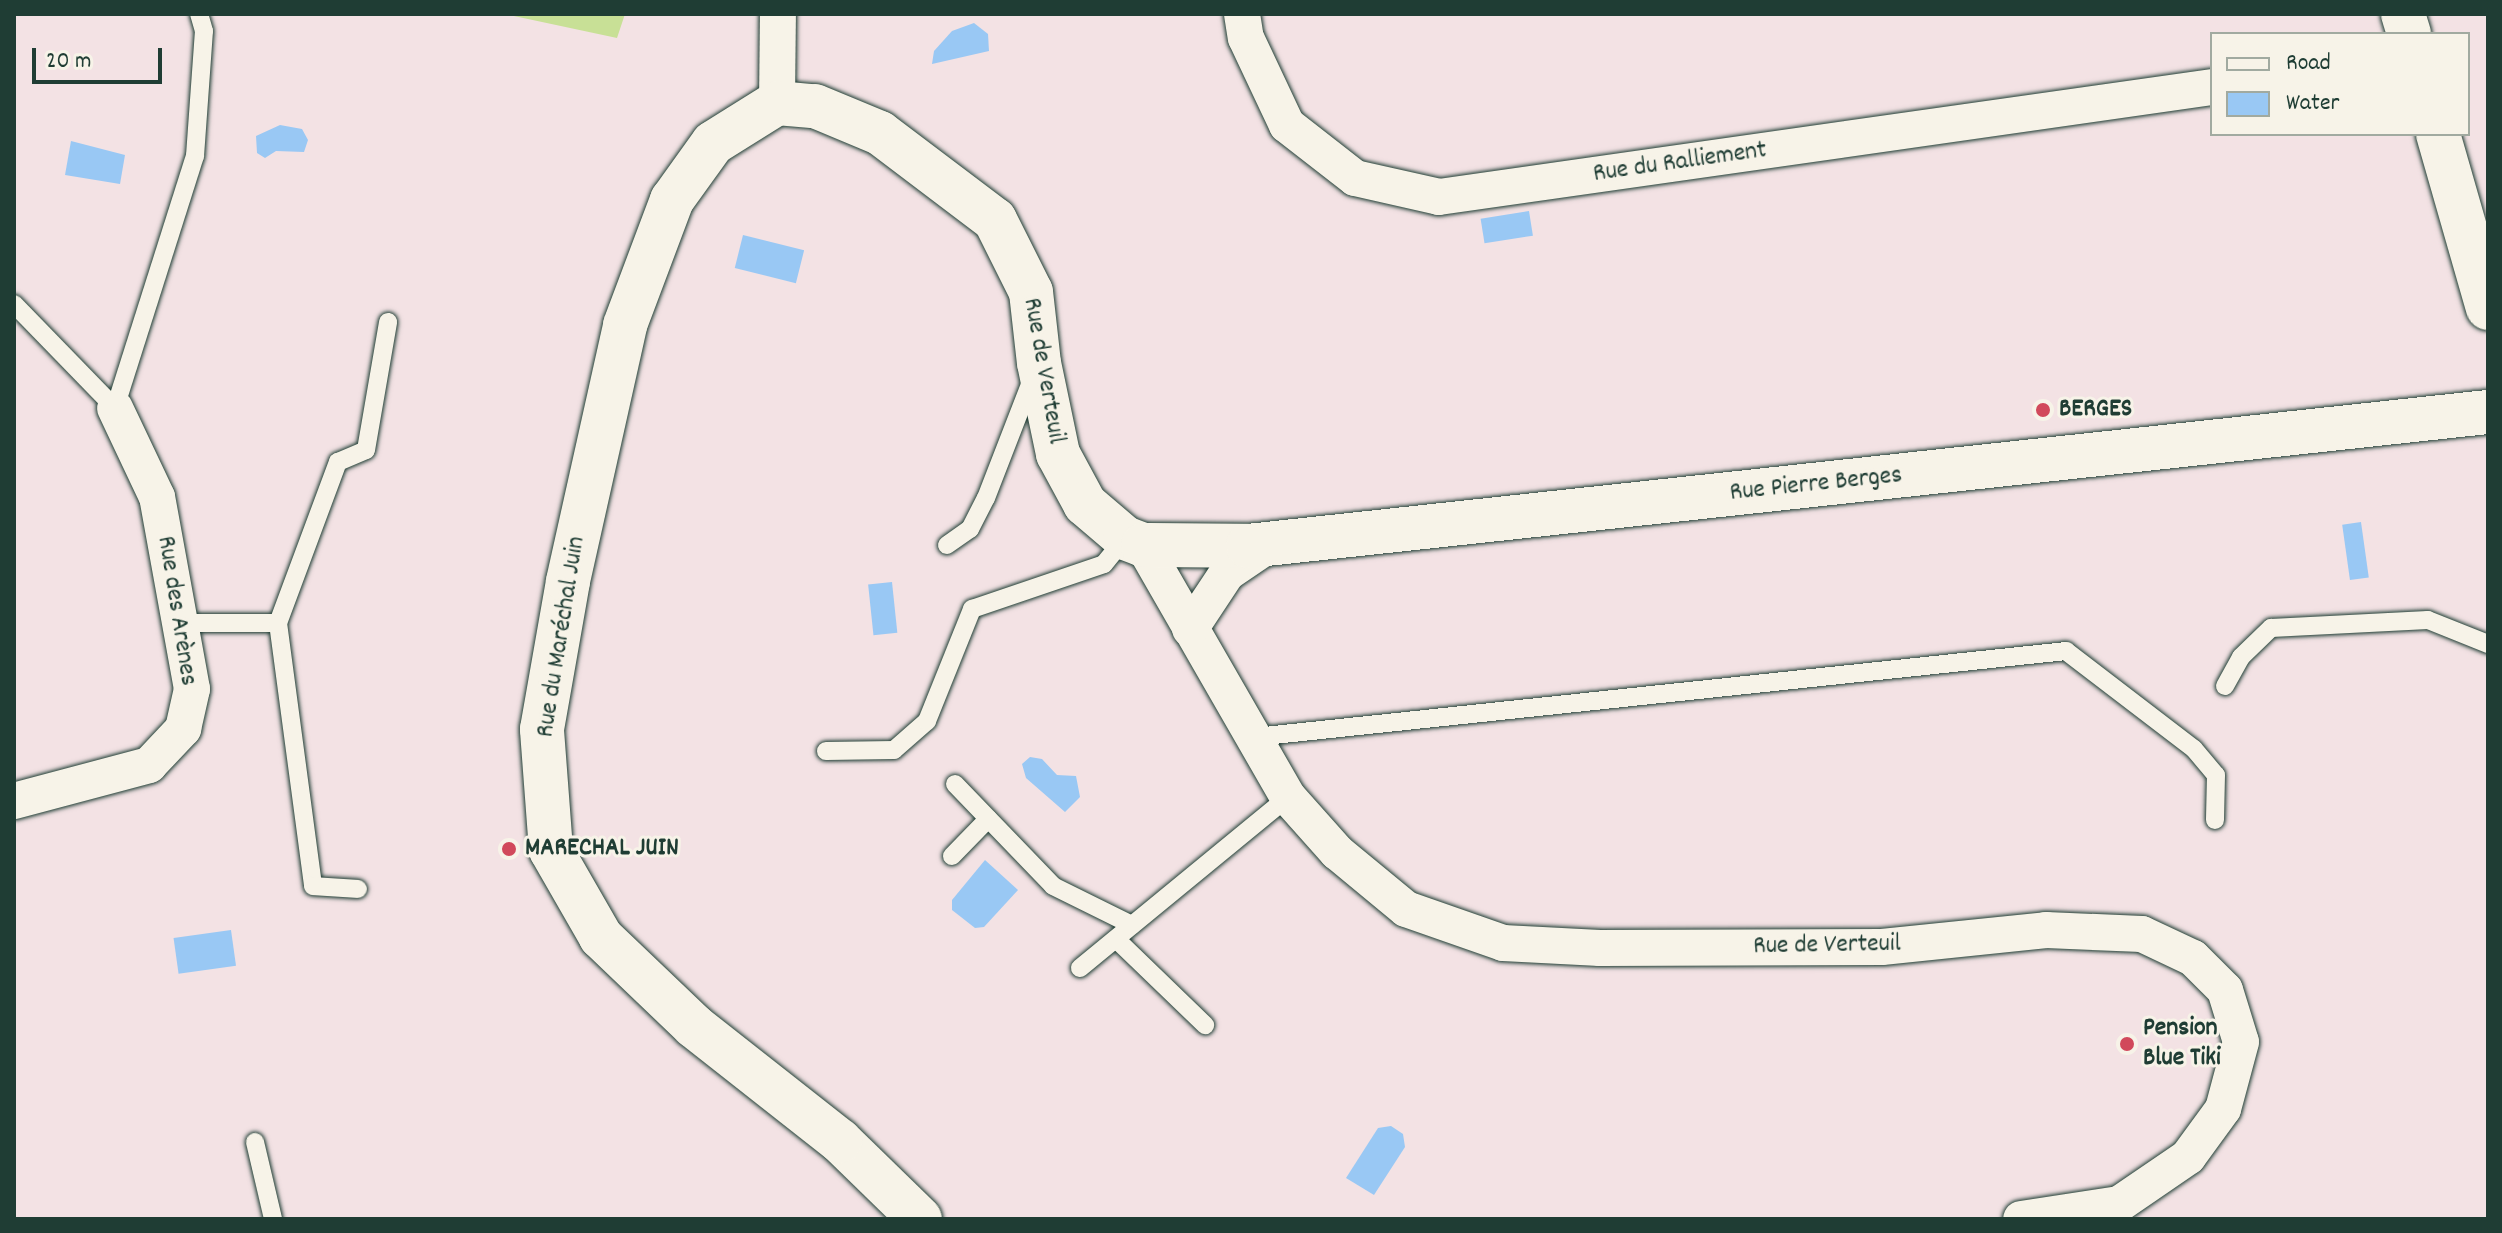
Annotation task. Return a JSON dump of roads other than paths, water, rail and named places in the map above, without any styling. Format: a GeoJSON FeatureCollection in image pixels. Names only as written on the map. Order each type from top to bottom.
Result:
{"type":"FeatureCollection","features":[{"type":"Feature","properties":{"kind":"street"},"geometry":{"type":"LineString","coordinates":[[777,103],[778,14]]}},
{"type":"Feature","properties":{"kind":"street","name":"Rue du Ralliement"},"geometry":{"type":"LineString","coordinates":[[1242,14],[1246,38],[1287,125],[1355,178],[1439,197],[2210,87]]}},
{"type":"Feature","properties":{"kind":"street","name":"Rue de Verteuil"},"geometry":{"type":"LineString","coordinates":[[777,103],[815,106],[880,133],[995,220],[1031,292],[1039,363],[1058,454],[1085,504],[1134,541],[1255,737],[1288,797],[1337,852],[1406,909],[1503,943],[1600,948],[1882,947],[2046,930],[2142,934],[2193,958],[2225,990],[2241,1042],[2223,1109],[2188,1157],[2119,1204],[2021,1219]]}},
{"type":"Feature","properties":{"kind":"street","name":"Rue du Maréchal Juin"},"geometry":{"type":"LineString","coordinates":[[777,103],[713,143],[672,200],[625,325],[568,581],[542,729],[551,850],[601,937],[694,1026],[840,1141],[920,1219]]}},
{"type":"Feature","properties":{"kind":"street"},"geometry":{"type":"LineString","coordinates":[[2439,136],[2488,308]]}},
{"type":"Feature","properties":{"kind":"street","name":"Rue des Arènes"},"geometry":{"type":"LineString","coordinates":[[14,801],[149,765],[183,729],[192,689],[157,497],[115,408]]}},
{"type":"Feature","properties":{"kind":"street","name":"Rue Pierre Berges"},"geometry":{"type":"LineString","coordinates":[[1134,541],[1270,544],[2488,412]]}},
{"type":"Feature","properties":{"kind":"street"},"geometry":{"type":"LineString","coordinates":[[1190,629],[1227,573],[1270,544]]}},
{"type":"Feature","properties":{"kind":"lane"},"geometry":{"type":"LineString","coordinates":[[14,304],[115,408],[195,156],[204,31],[199,14]]}},
{"type":"Feature","properties":{"kind":"lane"},"geometry":{"type":"LineString","coordinates":[[358,889],[313,886],[278,623],[338,462],[366,450],[388,322]]}},
{"type":"Feature","properties":{"kind":"lane"},"geometry":{"type":"LineString","coordinates":[[947,545],[970,529],[986,498],[1039,363]]}},
{"type":"Feature","properties":{"kind":"lane"},"geometry":{"type":"LineString","coordinates":[[826,751],[894,750],[927,721],[972,609],[1104,564],[1134,541]]}},
{"type":"Feature","properties":{"kind":"lane"},"geometry":{"type":"LineString","coordinates":[[2225,686],[2241,657],[2271,628],[2428,620],[2488,644]]}},
{"type":"Feature","properties":{"kind":"lane"},"geometry":{"type":"LineString","coordinates":[[182,623],[278,623]]}},
{"type":"Feature","properties":{"kind":"lane"},"geometry":{"type":"LineString","coordinates":[[1255,737],[2066,651],[2194,749],[2216,775],[2215,820]]}},
{"type":"Feature","properties":{"kind":"lane"},"geometry":{"type":"LineString","coordinates":[[955,784],[1053,886],[1132,925]]}},
{"type":"Feature","properties":{"kind":"lane"},"geometry":{"type":"LineString","coordinates":[[1080,968],[1288,797]]}},
{"type":"Feature","properties":{"kind":"lane"},"geometry":{"type":"LineString","coordinates":[[952,856],[988,819]]}},
{"type":"Feature","properties":{"kind":"lane"},"geometry":{"type":"LineString","coordinates":[[1116,939],[1205,1025]]}},
{"type":"Feature","properties":{"kind":"lane"},"geometry":{"type":"LineString","coordinates":[[255,1142],[273,1219]]}},
{"type":"Feature","properties":{"kind":"water"},"geometry":{"type":"Polygon","coordinates":[[[974,23],[988,34],[989,51],[932,64],[934,51],[952,31],[974,23]]]}},
{"type":"Feature","properties":{"kind":"water"},"geometry":{"type":"Polygon","coordinates":[[[280,125],[302,129],[308,140],[304,152],[276,151],[265,158],[257,153],[256,136],[280,125]]]}},
{"type":"Feature","properties":{"kind":"water"},"geometry":{"type":"Polygon","coordinates":[[[71,141],[125,155],[120,184],[65,175],[71,141]]]}},
{"type":"Feature","properties":{"kind":"water"},"geometry":{"type":"Polygon","coordinates":[[[1529,211],[1533,236],[1485,243],[1481,219],[1529,211]]]}},
{"type":"Feature","properties":{"kind":"water"},"geometry":{"type":"Polygon","coordinates":[[[743,235],[804,250],[796,283],[735,268],[743,235]]]}},
{"type":"Feature","properties":{"kind":"water"},"geometry":{"type":"Polygon","coordinates":[[[2361,522],[2369,577],[2350,580],[2342,525],[2361,522]]]}},
{"type":"Feature","properties":{"kind":"water"},"geometry":{"type":"Polygon","coordinates":[[[892,582],[897,633],[873,635],[868,585],[892,582]]]}},
{"type":"Feature","properties":{"kind":"water"},"geometry":{"type":"Polygon","coordinates":[[[1030,757],[1042,759],[1057,775],[1076,776],[1080,797],[1065,812],[1026,778],[1022,764],[1030,757]]]}},
{"type":"Feature","properties":{"kind":"water"},"geometry":{"type":"Polygon","coordinates":[[[985,860],[1018,890],[984,927],[975,928],[952,910],[952,900],[985,860]]]}},
{"type":"Feature","properties":{"kind":"water"},"geometry":{"type":"Polygon","coordinates":[[[231,930],[236,966],[179,974],[174,938],[231,930]]]}},
{"type":"Feature","properties":{"kind":"water"},"geometry":{"type":"Polygon","coordinates":[[[1391,1126],[1403,1134],[1405,1147],[1374,1195],[1346,1178],[1378,1128],[1391,1126]]]}},
{"type":"Feature","properties":{"kind":"place","name":"BERGES"},"geometry":{"type":"Point","coordinates":[2043,410]}},
{"type":"Feature","properties":{"kind":"place","name":"MARECHAL JUIN"},"geometry":{"type":"Point","coordinates":[509,849]}},
{"type":"Feature","properties":{"kind":"place","name":"Pension Blue Tiki"},"geometry":{"type":"Point","coordinates":[2127,1044]}}]}
